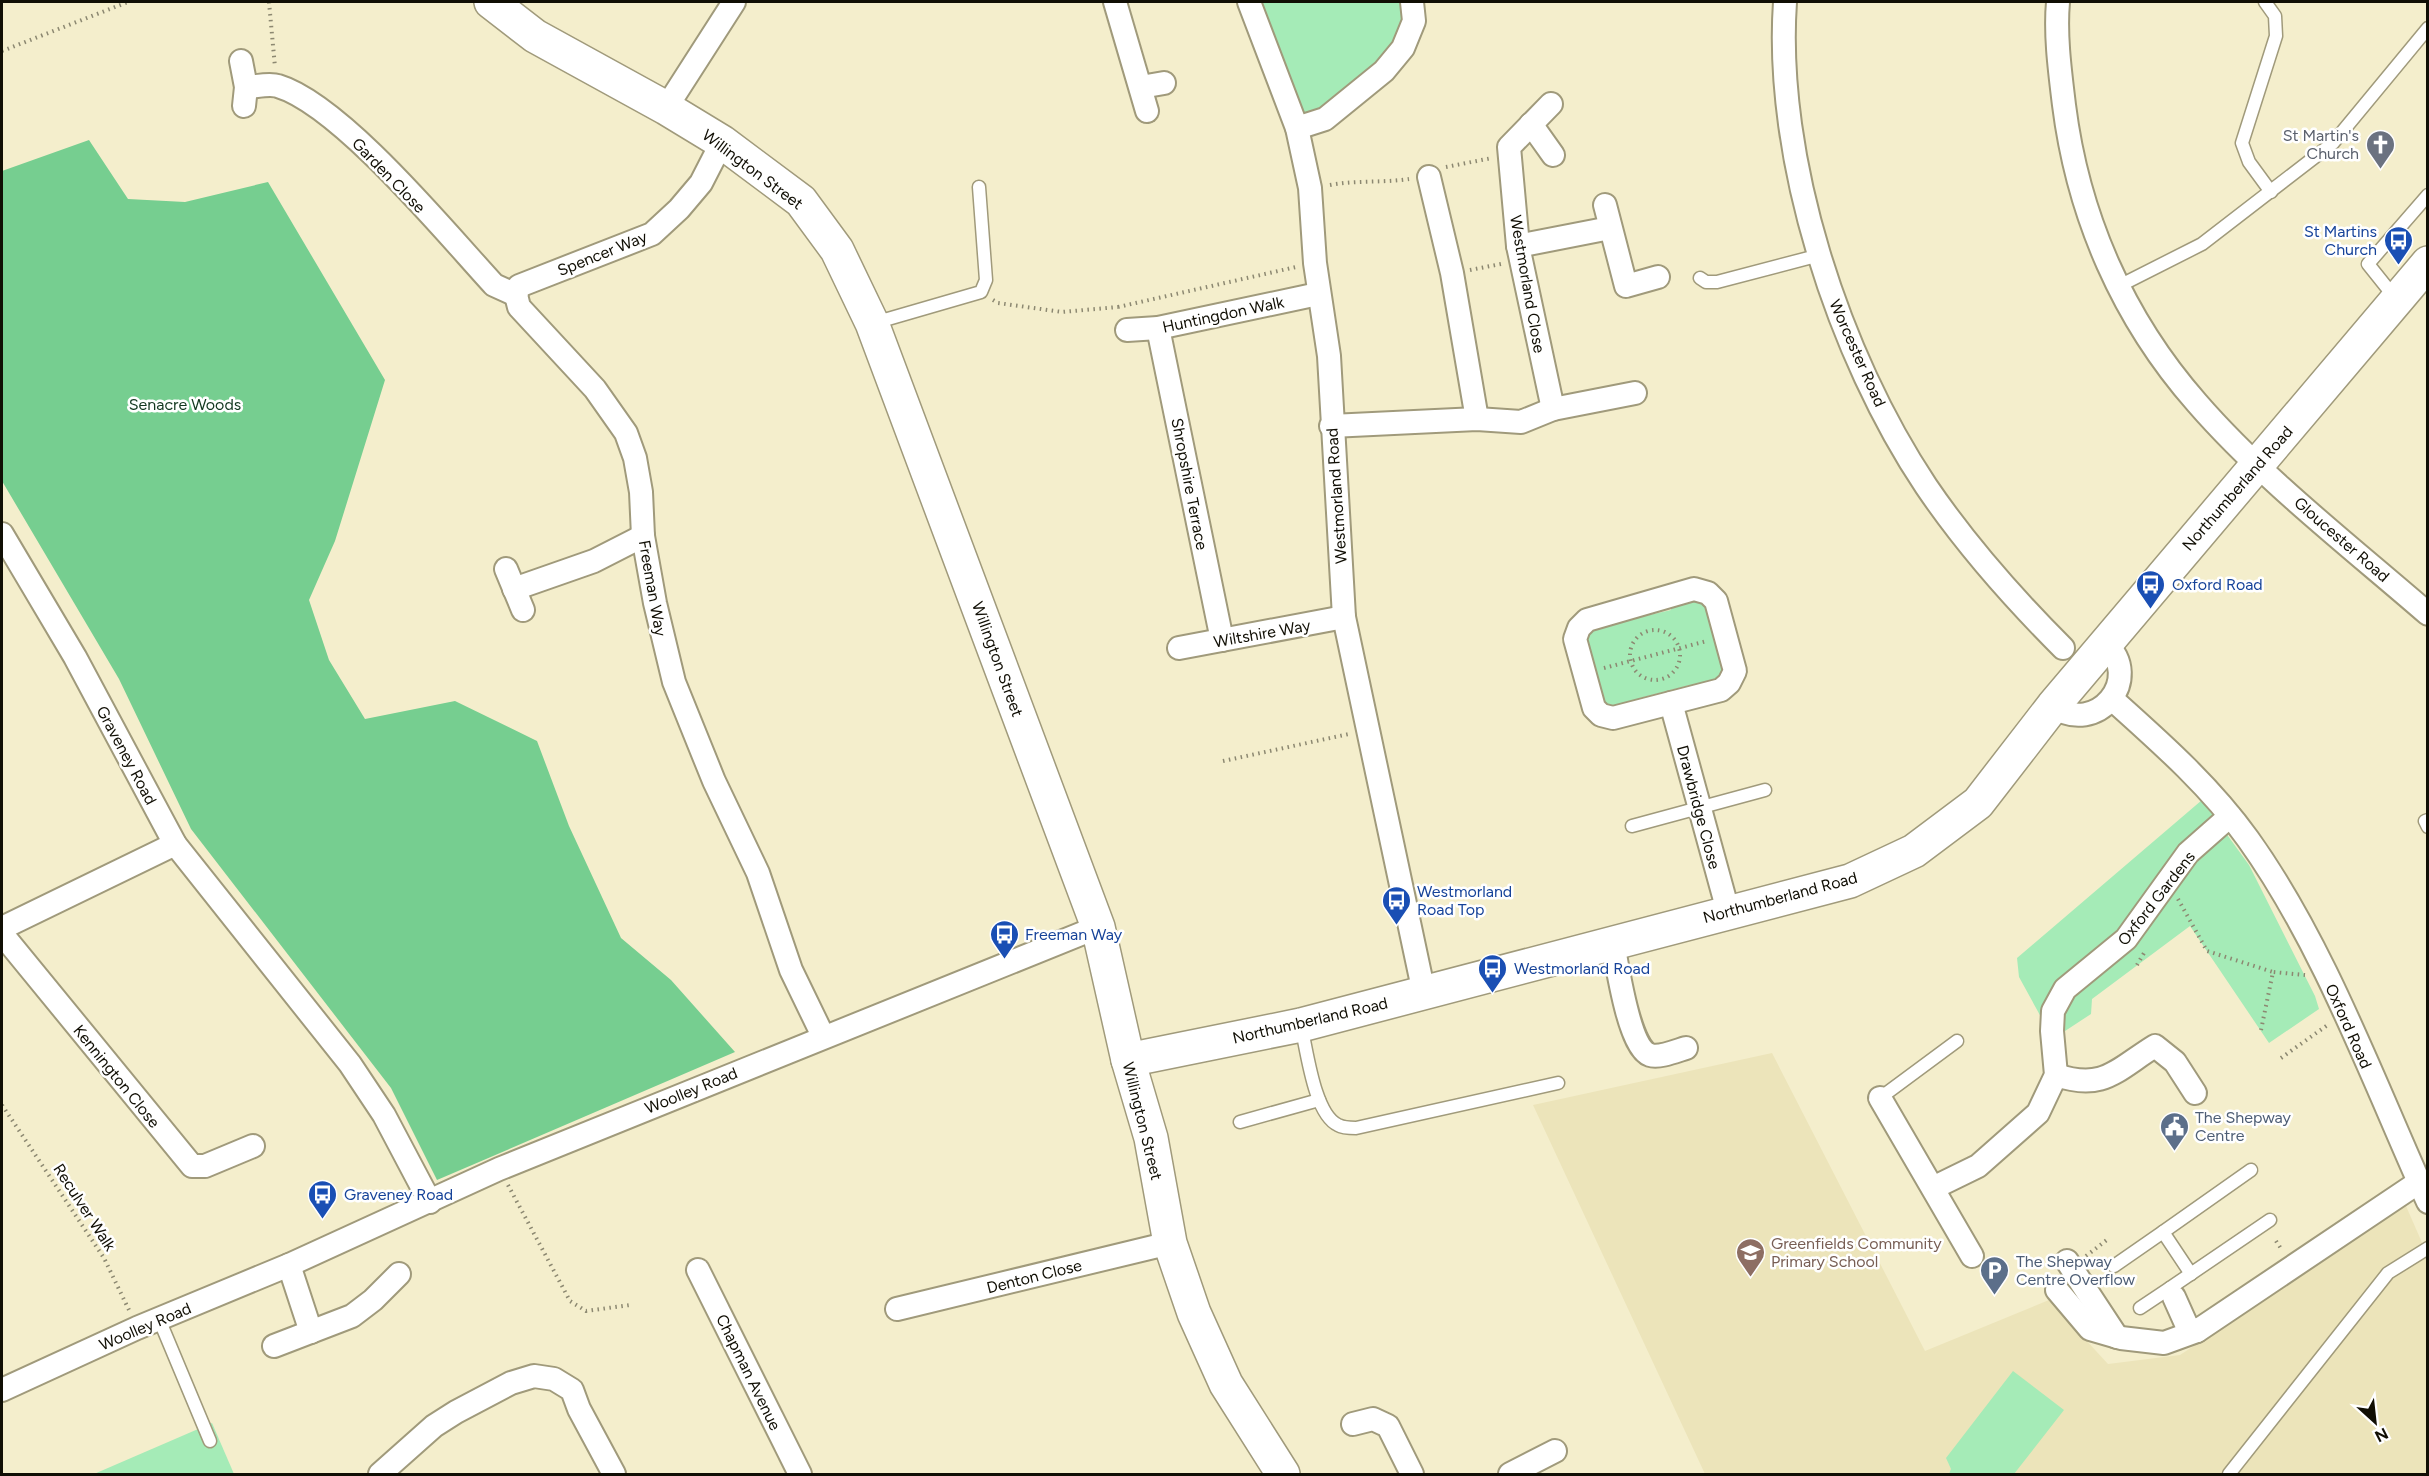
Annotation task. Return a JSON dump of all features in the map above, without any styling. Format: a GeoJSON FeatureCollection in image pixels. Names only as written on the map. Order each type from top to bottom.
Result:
{"type":"FeatureCollection","features":[{"type":"Feature","properties":{"kind":"street","name":"Willington Street"},"geometry":{"type":"LineString","coordinates":[[491,2],[535,36],[666,108],[722,142],[801,201],[837,250],[872,323],[1098,927],[1128,1060],[1151,1138],[1170,1243],[1194,1313],[1226,1384],[1283,1474]]}},
{"type":"Feature","properties":{"kind":"street"},"geometry":{"type":"LineString","coordinates":[[666,108],[734,2]]}},
{"type":"Feature","properties":{"kind":"street"},"geometry":{"type":"LineString","coordinates":[[1115,2],[1148,111]]}},
{"type":"Feature","properties":{"kind":"street","name":"Westmorland Road"},"geometry":{"type":"LineString","coordinates":[[1249,2],[1266,52],[1297,128],[1310,188],[1318,294],[1329,356],[1331,426],[1344,617],[1424,993]]}},
{"type":"Feature","properties":{"kind":"street"},"geometry":{"type":"LineString","coordinates":[[1297,128],[1325,119],[1384,71],[1403,48],[1414,21],[1412,2]]}},
{"type":"Feature","properties":{"kind":"street","name":"Worcester Road"},"geometry":{"type":"LineString","coordinates":[[1785,2],[1785,87],[1798,173],[1834,298],[1870,383],[1903,448],[1926,486],[1985,565],[2063,648]]}},
{"type":"Feature","properties":{"kind":"street","name":"Gloucester Road"},"geometry":{"type":"LineString","coordinates":[[2058,2],[2061,82],[2073,167],[2117,287],[2179,381],[2197,404],[2256,464],[2427,614]]}},
{"type":"Feature","properties":{"kind":"street"},"geometry":{"type":"LineString","coordinates":[[241,61],[245,97],[277,85]]}},
{"type":"Feature","properties":{"kind":"street"},"geometry":{"type":"LineString","coordinates":[[1141,87],[1164,83]]}},
{"type":"Feature","properties":{"kind":"street","name":"Garden Close"},"geometry":{"type":"LineString","coordinates":[[277,85],[307,100],[344,128],[495,285],[516,295]]}},
{"type":"Feature","properties":{"kind":"street","name":"Westmorland Close"},"geometry":{"type":"LineString","coordinates":[[1551,104],[1509,147],[1520,254],[1552,409]]}},
{"type":"Feature","properties":{"kind":"street"},"geometry":{"type":"LineString","coordinates":[[1531,124],[1554,154]]}},
{"type":"Feature","properties":{"kind":"street","name":"Spencer Way"},"geometry":{"type":"LineString","coordinates":[[516,295],[519,286],[652,234],[702,183],[722,142]]}},
{"type":"Feature","properties":{"kind":"street"},"geometry":{"type":"LineString","coordinates":[[1429,177],[1452,273],[1477,419]]}},
{"type":"Feature","properties":{"kind":"street"},"geometry":{"type":"LineString","coordinates":[[1605,205],[1626,286],[1658,277]]}},
{"type":"Feature","properties":{"kind":"street"},"geometry":{"type":"LineString","coordinates":[[1520,254],[1610,228]]}},
{"type":"Feature","properties":{"kind":"street","name":"Northumberland Road"},"geometry":{"type":"LineString","coordinates":[[1128,1060],[1301,1025],[1850,881],[1914,851],[1978,803],[2105,643],[2427,263]]}},
{"type":"Feature","properties":{"kind":"street","name":"Huntingdon Walk"},"geometry":{"type":"LineString","coordinates":[[1127,330],[1158,328],[1318,294]]}},
{"type":"Feature","properties":{"kind":"street","name":"Freeman Way"},"geometry":{"type":"LineString","coordinates":[[516,295],[519,307],[595,389],[626,433],[635,458],[641,492],[643,536],[655,603],[674,682],[714,781],[758,873],[791,970],[823,1036]]}},
{"type":"Feature","properties":{"kind":"street","name":"Shropshire Terrace"},"geometry":{"type":"LineString","coordinates":[[1158,328],[1221,640]]}},
{"type":"Feature","properties":{"kind":"street"},"geometry":{"type":"LineString","coordinates":[[1331,426],[1477,419],[1521,422],[1552,409],[1635,393]]}},
{"type":"Feature","properties":{"kind":"street","name":"Graveney Road"},"geometry":{"type":"LineString","coordinates":[[2,534],[75,657],[175,844],[350,1064],[384,1115],[430,1202]]}},
{"type":"Feature","properties":{"kind":"street"},"geometry":{"type":"LineString","coordinates":[[523,610],[510,579],[594,561],[643,536]]}},
{"type":"Feature","properties":{"kind":"street"},"geometry":{"type":"LineString","coordinates":[[1694,590],[1708,593],[1716,601],[1735,671],[1729,683],[1721,690],[1613,718],[1601,715],[1594,708],[1584,673],[1575,639],[1579,628],[1587,620],[1694,590]]}},
{"type":"Feature","properties":{"kind":"street","name":"Wiltshire Way"},"geometry":{"type":"LineString","coordinates":[[1179,648],[1344,617]]}},
{"type":"Feature","properties":{"kind":"street"},"geometry":{"type":"LineString","coordinates":[[2053,706],[2061,712],[2083,715],[2104,706],[2112,699],[2119,684],[2119,666],[2113,650],[2105,643]]}},
{"type":"Feature","properties":{"kind":"street","name":"Oxford Road"},"geometry":{"type":"LineString","coordinates":[[2112,699],[2176,758],[2230,816],[2264,862],[2298,918],[2423,1192]]}},
{"type":"Feature","properties":{"kind":"street","name":"Drawbridge Close"},"geometry":{"type":"LineString","coordinates":[[1671,703],[1728,912]]}},
{"type":"Feature","properties":{"kind":"street","name":"Oxford Gardens"},"geometry":{"type":"LineString","coordinates":[[2056,1075],[2052,1031],[2053,1011],[2065,989],[2126,939],[2188,853],[2230,816]]}},
{"type":"Feature","properties":{"kind":"street"},"geometry":{"type":"LineString","coordinates":[[2,928],[175,844]]}},
{"type":"Feature","properties":{"kind":"street","name":"Woolley Road"},"geometry":{"type":"LineString","coordinates":[[2,1390],[137,1328],[289,1265],[499,1169],[823,1036],[1098,927]]}},
{"type":"Feature","properties":{"kind":"street","name":"Kennington Close"},"geometry":{"type":"LineString","coordinates":[[2,934],[192,1166],[205,1166],[253,1146]]}},
{"type":"Feature","properties":{"kind":"street"},"geometry":{"type":"LineString","coordinates":[[1613,943],[1632,1029],[1643,1052],[1653,1056],[1686,1048]]}},
{"type":"Feature","properties":{"kind":"street"},"geometry":{"type":"LineString","coordinates":[[1933,1188],[1978,1166],[2038,1113],[2056,1075],[2085,1083],[2097,1082],[2155,1046],[2175,1062],[2195,1093]]}},
{"type":"Feature","properties":{"kind":"street"},"geometry":{"type":"LineString","coordinates":[[1880,1098],[1972,1256]]}},
{"type":"Feature","properties":{"kind":"street"},"geometry":{"type":"LineString","coordinates":[[2057,1290],[2090,1329],[2118,1337],[2164,1343],[2197,1331],[2423,1192]]}},
{"type":"Feature","properties":{"kind":"street","name":"Denton Close"},"geometry":{"type":"LineString","coordinates":[[897,1309],[1170,1243]]}},
{"type":"Feature","properties":{"kind":"street"},"geometry":{"type":"LineString","coordinates":[[2067,1262],[2118,1337]]}},
{"type":"Feature","properties":{"kind":"street"},"geometry":{"type":"LineString","coordinates":[[289,1265],[310,1332]]}},
{"type":"Feature","properties":{"kind":"street","name":"Chapman Avenue"},"geometry":{"type":"LineString","coordinates":[[698,1270],[800,1474]]}},
{"type":"Feature","properties":{"kind":"street"},"geometry":{"type":"LineString","coordinates":[[274,1346],[352,1316],[399,1275]]}},
{"type":"Feature","properties":{"kind":"street"},"geometry":{"type":"LineString","coordinates":[[2172,1293],[2187,1326],[2197,1331]]}},
{"type":"Feature","properties":{"kind":"street"},"geometry":{"type":"LineString","coordinates":[[380,1474],[434,1426],[511,1383],[534,1376],[554,1378],[572,1390],[614,1474]]}},
{"type":"Feature","properties":{"kind":"street"},"geometry":{"type":"LineString","coordinates":[[1353,1424],[1373,1419],[1388,1426],[1412,1474]]}},
{"type":"Feature","properties":{"kind":"street"},"geometry":{"type":"LineString","coordinates":[[1510,1474],[1555,1451]]}},
{"type":"Feature","properties":{"kind":"lane"},"geometry":{"type":"LineString","coordinates":[[2265,2],[2275,16],[2276,36],[2242,143],[2249,162],[2271,192]]}},
{"type":"Feature","properties":{"kind":"lane"},"geometry":{"type":"LineString","coordinates":[[2117,287],[2202,244],[2333,143],[2427,28]]}},
{"type":"Feature","properties":{"kind":"lane"},"geometry":{"type":"LineString","coordinates":[[872,323],[981,292],[986,280],[979,187]]}},
{"type":"Feature","properties":{"kind":"lane"},"geometry":{"type":"LineString","coordinates":[[2396,299],[2368,264],[2427,195]]}},
{"type":"Feature","properties":{"kind":"lane"},"geometry":{"type":"LineString","coordinates":[[1700,278],[1706,282],[1717,282],[1820,255]]}},
{"type":"Feature","properties":{"kind":"lane"},"geometry":{"type":"LineString","coordinates":[[1632,826],[1765,790]]}},
{"type":"Feature","properties":{"kind":"lane"},"geometry":{"type":"LineString","coordinates":[[2427,820],[2425,821],[2427,827]]}},
{"type":"Feature","properties":{"kind":"lane"},"geometry":{"type":"LineString","coordinates":[[1301,1025],[1318,1100],[1326,1116],[1338,1125],[1356,1128],[1558,1083]]}},
{"type":"Feature","properties":{"kind":"lane"},"geometry":{"type":"LineString","coordinates":[[1880,1098],[1957,1041]]}},
{"type":"Feature","properties":{"kind":"lane"},"geometry":{"type":"LineString","coordinates":[[1240,1122],[1318,1100]]}},
{"type":"Feature","properties":{"kind":"lane"},"geometry":{"type":"LineString","coordinates":[[2114,1266],[2251,1170]]}},
{"type":"Feature","properties":{"kind":"lane"},"geometry":{"type":"LineString","coordinates":[[2140,1308],[2172,1293],[2191,1274],[2270,1220]]}},
{"type":"Feature","properties":{"kind":"lane"},"geometry":{"type":"LineString","coordinates":[[2163,1232],[2191,1274]]}},
{"type":"Feature","properties":{"kind":"lane"},"geometry":{"type":"LineString","coordinates":[[2229,1474],[2388,1273],[2427,1248]]}},
{"type":"Feature","properties":{"kind":"lane"},"geometry":{"type":"LineString","coordinates":[[159,1319],[210,1442]]}},
{"type":"Feature","properties":{"kind":"path"},"geometry":{"type":"LineString","coordinates":[[2,51],[125,2]]}},
{"type":"Feature","properties":{"kind":"path"},"geometry":{"type":"LineString","coordinates":[[268,2],[277,85]]}},
{"type":"Feature","properties":{"kind":"path"},"geometry":{"type":"LineString","coordinates":[[1452,273],[1520,254]]}},
{"type":"Feature","properties":{"kind":"path"},"geometry":{"type":"LineString","coordinates":[[981,292],[998,303],[1062,312],[1118,307],[1315,263]]}},
{"type":"Feature","properties":{"kind":"path"},"geometry":{"type":"LineString","coordinates":[[1118,307],[1123,330],[1127,330]]}},
{"type":"Feature","properties":{"kind":"path"},"geometry":{"type":"LineString","coordinates":[[1647,630],[1666,632],[1675,640],[1679,648],[1676,668],[1661,679],[1641,676],[1630,661],[1633,642],[1647,630]]}},
{"type":"Feature","properties":{"kind":"path"},"geometry":{"type":"LineString","coordinates":[[1584,673],[1725,636]]}},
{"type":"Feature","properties":{"kind":"path"},"geometry":{"type":"LineString","coordinates":[[1223,761],[1368,730]]}},
{"type":"Feature","properties":{"kind":"path"},"geometry":{"type":"LineString","coordinates":[[2170,878],[2175,894],[2207,951],[2273,972],[2305,975]]}},
{"type":"Feature","properties":{"kind":"path"},"geometry":{"type":"LineString","coordinates":[[2261,1030],[2273,972]]}},
{"type":"Feature","properties":{"kind":"path"},"geometry":{"type":"LineString","coordinates":[[2281,1058],[2343,1013]]}},
{"type":"Feature","properties":{"kind":"path","name":"Reculver Walk"},"geometry":{"type":"LineString","coordinates":[[2,1105],[105,1258],[137,1328]]}},
{"type":"Feature","properties":{"kind":"path"},"geometry":{"type":"LineString","coordinates":[[499,1169],[570,1301],[586,1311],[630,1305]]}},
{"type":"Feature","properties":{"kind":"shaded area","name":"Greenfields Community Primary School"},"geometry":{"type":"Polygon","coordinates":[[[1772,1053],[1925,1351],[2049,1300],[2108,1364],[2180,1355],[2406,1206],[2427,1254],[2427,1474],[1705,1474],[1533,1105],[1772,1053]]]}},
{"type":"Feature","properties":{"kind":"green space"},"geometry":{"type":"Polygon","coordinates":[[[1249,2],[1412,2],[1403,48],[1297,128],[1249,2]]]}},
{"type":"Feature","properties":{"kind":"green space","name":"Senacre Woods"},"geometry":{"type":"Polygon","coordinates":[[[89,140],[128,199],[185,202],[268,182],[385,380],[335,541],[309,600],[329,660],[365,719],[455,701],[537,741],[569,826],[621,938],[671,980],[735,1052],[437,1180],[391,1088],[191,829],[119,679],[2,481],[2,171],[89,140]]]}},
{"type":"Feature","properties":{"kind":"green space"},"geometry":{"type":"Polygon","coordinates":[[[1695,600],[1706,604],[1716,644],[1720,643],[1726,669],[1719,682],[1691,690],[1690,685],[1640,698],[1641,702],[1613,709],[1602,702],[1594,676],[1597,676],[1594,664],[1591,665],[1585,638],[1593,628],[1671,610],[1671,607],[1695,600]]]}},
{"type":"Feature","properties":{"kind":"green space"},"geometry":{"type":"Polygon","coordinates":[[[2202,800],[2249,865],[2315,996],[2319,1009],[2269,1043],[2190,926],[2092,999],[2091,1014],[2062,1033],[2047,1028],[2019,977],[2017,958],[2202,800]]]}},
{"type":"Feature","properties":{"kind":"green space"},"geometry":{"type":"Polygon","coordinates":[[[2013,1371],[2064,1410],[2014,1474],[1949,1474],[1951,1469],[1946,1458],[2013,1371]]]}},
{"type":"Feature","properties":{"kind":"green space"},"geometry":{"type":"Polygon","coordinates":[[[212,1423],[234,1474],[94,1474],[212,1423]]]}},
{"type":"Feature","properties":{"kind":"place","name":"St Martin's Church"},"geometry":{"type":"Point","coordinates":[2380,170]}},
{"type":"Feature","properties":{"kind":"place","name":"St Martins Church"},"geometry":{"type":"Point","coordinates":[2398,266]}},
{"type":"Feature","properties":{"kind":"place","name":"Oxford Road"},"geometry":{"type":"Point","coordinates":[2151,610]}},
{"type":"Feature","properties":{"kind":"place","name":"Westmorland Road Top"},"geometry":{"type":"Point","coordinates":[1396,926]}},
{"type":"Feature","properties":{"kind":"place","name":"Freeman Way"},"geometry":{"type":"Point","coordinates":[1004,960]}},
{"type":"Feature","properties":{"kind":"place","name":"Westmorland Road"},"geometry":{"type":"Point","coordinates":[1493,994]}},
{"type":"Feature","properties":{"kind":"place","name":"The Shepway Centre"},"geometry":{"type":"Point","coordinates":[2174,1152]}},
{"type":"Feature","properties":{"kind":"place","name":"Graveney Road"},"geometry":{"type":"Point","coordinates":[323,1220]}},
{"type":"Feature","properties":{"kind":"place","name":"Greenfields Community Primary School"},"geometry":{"type":"Point","coordinates":[1750,1278]}},
{"type":"Feature","properties":{"kind":"place","name":"The Shepway Centre Overflow"},"geometry":{"type":"Point","coordinates":[1995,1296]}}]}
